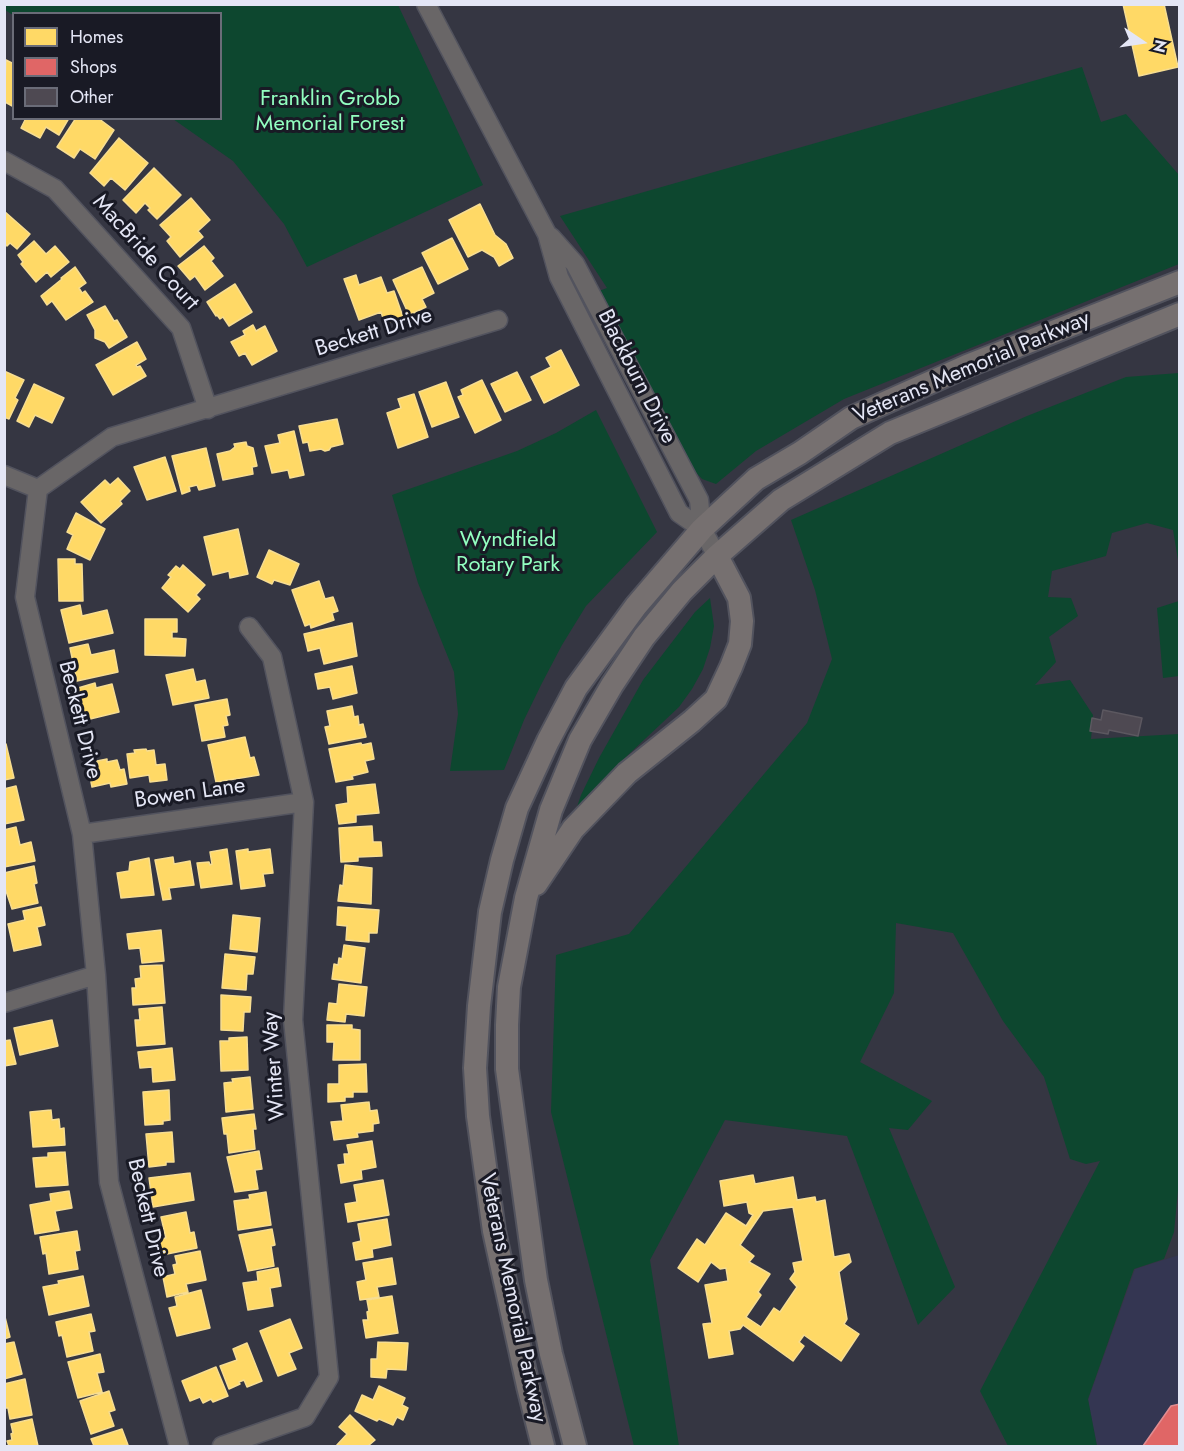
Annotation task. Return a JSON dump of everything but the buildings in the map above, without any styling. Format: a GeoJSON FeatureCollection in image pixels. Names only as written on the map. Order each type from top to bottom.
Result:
{"type":"FeatureCollection","features":[{"type":"Feature","properties":{"kind":"main road","name":"Veterans Memorial Parkway"},"geometry":{"type":"LineString","coordinates":[[543,1446],[494,1231],[478,1116],[475,1068],[479,1006],[490,912],[517,808],[576,688],[636,606],[702,529],[756,479],[800,453],[851,418],[967,366],[1179,282]]}},
{"type":"Feature","properties":{"kind":"main road","name":"Veterans Memorial Parkway"},"geometry":{"type":"LineString","coordinates":[[575,1446],[551,1354],[536,1280],[507,1069],[509,987],[526,898],[551,810],[580,741],[612,685],[644,637],[682,591],[717,556],[781,500],[890,433],[1179,314]]}},
{"type":"Feature","properties":{"kind":"main road"},"geometry":{"type":"LineString","coordinates":[[526,898],[573,829],[627,773],[716,699],[740,644],[742,621],[739,598],[717,556]]}},
{"type":"Feature","properties":{"kind":"street","name":"Blackburn Drive"},"geometry":{"type":"LineString","coordinates":[[426,4],[547,234],[575,264],[699,500],[702,529],[717,556]]}},
{"type":"Feature","properties":{"kind":"street","name":"MacBride Court"},"geometry":{"type":"LineString","coordinates":[[4,161],[55,189],[181,328],[208,409]]}},
{"type":"Feature","properties":{"kind":"street","name":"Beckett Drive"},"geometry":{"type":"LineString","coordinates":[[179,1446],[109,1182],[96,975],[82,834],[25,597],[38,489],[112,437],[498,320]]}},
{"type":"Feature","properties":{"kind":"street"},"geometry":{"type":"LineString","coordinates":[[4,475],[38,489]]}},
{"type":"Feature","properties":{"kind":"street","name":"Winter Way"},"geometry":{"type":"LineString","coordinates":[[222,1446],[305,1417],[329,1377],[293,1020],[304,802],[272,657],[249,627]]}},
{"type":"Feature","properties":{"kind":"street","name":"Bowen Lane"},"geometry":{"type":"LineString","coordinates":[[82,834],[304,802]]}},
{"type":"Feature","properties":{"kind":"street"},"geometry":{"type":"LineString","coordinates":[[4,1003],[96,975]]}},
{"type":"Feature","properties":{"kind":"shaded area"},"geometry":{"type":"Polygon","coordinates":[[[1179,1255],[1179,1446],[1097,1446],[1088,1400],[1135,1269],[1179,1255]]]}},
{"type":"Feature","properties":{"kind":"green space","name":"Franklin Grobb Memorial Forest"},"geometry":{"type":"Polygon","coordinates":[[[4,5],[398,5],[483,185],[307,267],[284,224],[233,161],[174,120],[222,120],[222,12],[12,12],[12,14],[5,10],[4,5]]]}},
{"type":"Feature","properties":{"kind":"green space"},"geometry":{"type":"Polygon","coordinates":[[[1082,67],[1101,122],[1126,114],[1179,175],[1179,264],[844,399],[756,451],[716,484],[702,479],[690,466],[596,292],[607,288],[560,216],[1082,67]]]}},
{"type":"Feature","properties":{"kind":"green space"},"geometry":{"type":"Polygon","coordinates":[[[1179,373],[1179,566],[1173,530],[1147,523],[1112,533],[1106,556],[1052,571],[1048,597],[1071,598],[1078,616],[1049,637],[1056,662],[1035,685],[1070,680],[1093,715],[1091,739],[1179,734],[1180,1169],[1174,1232],[1164,1259],[1134,1269],[1088,1399],[1097,1446],[1008,1446],[980,1391],[1100,1161],[1086,1164],[1070,1159],[1044,1077],[1003,1021],[953,933],[896,923],[894,993],[860,1062],[932,1101],[908,1130],[889,1128],[955,1287],[918,1325],[847,1136],[725,1120],[650,1260],[679,1446],[634,1446],[551,1112],[556,955],[629,934],[807,723],[832,659],[815,590],[791,520],[1027,416],[1126,377],[1179,373]]]}},
{"type":"Feature","properties":{"kind":"green space","name":"Wyndfield Rotary Park"},"geometry":{"type":"Polygon","coordinates":[[[596,410],[657,532],[586,606],[541,685],[504,770],[450,771],[458,714],[454,672],[418,583],[392,495],[517,451],[556,433],[596,410]]]}},
{"type":"Feature","properties":{"kind":"green space"},"geometry":{"type":"Polygon","coordinates":[[[710,598],[714,626],[710,648],[703,669],[692,689],[679,707],[628,755],[575,813],[599,758],[643,680],[695,612],[710,598]]]}},
{"type":"Feature","properties":{"kind":"green space"},"geometry":{"type":"Polygon","coordinates":[[[1179,601],[1179,676],[1163,678],[1157,608],[1179,601]]]}}]}
